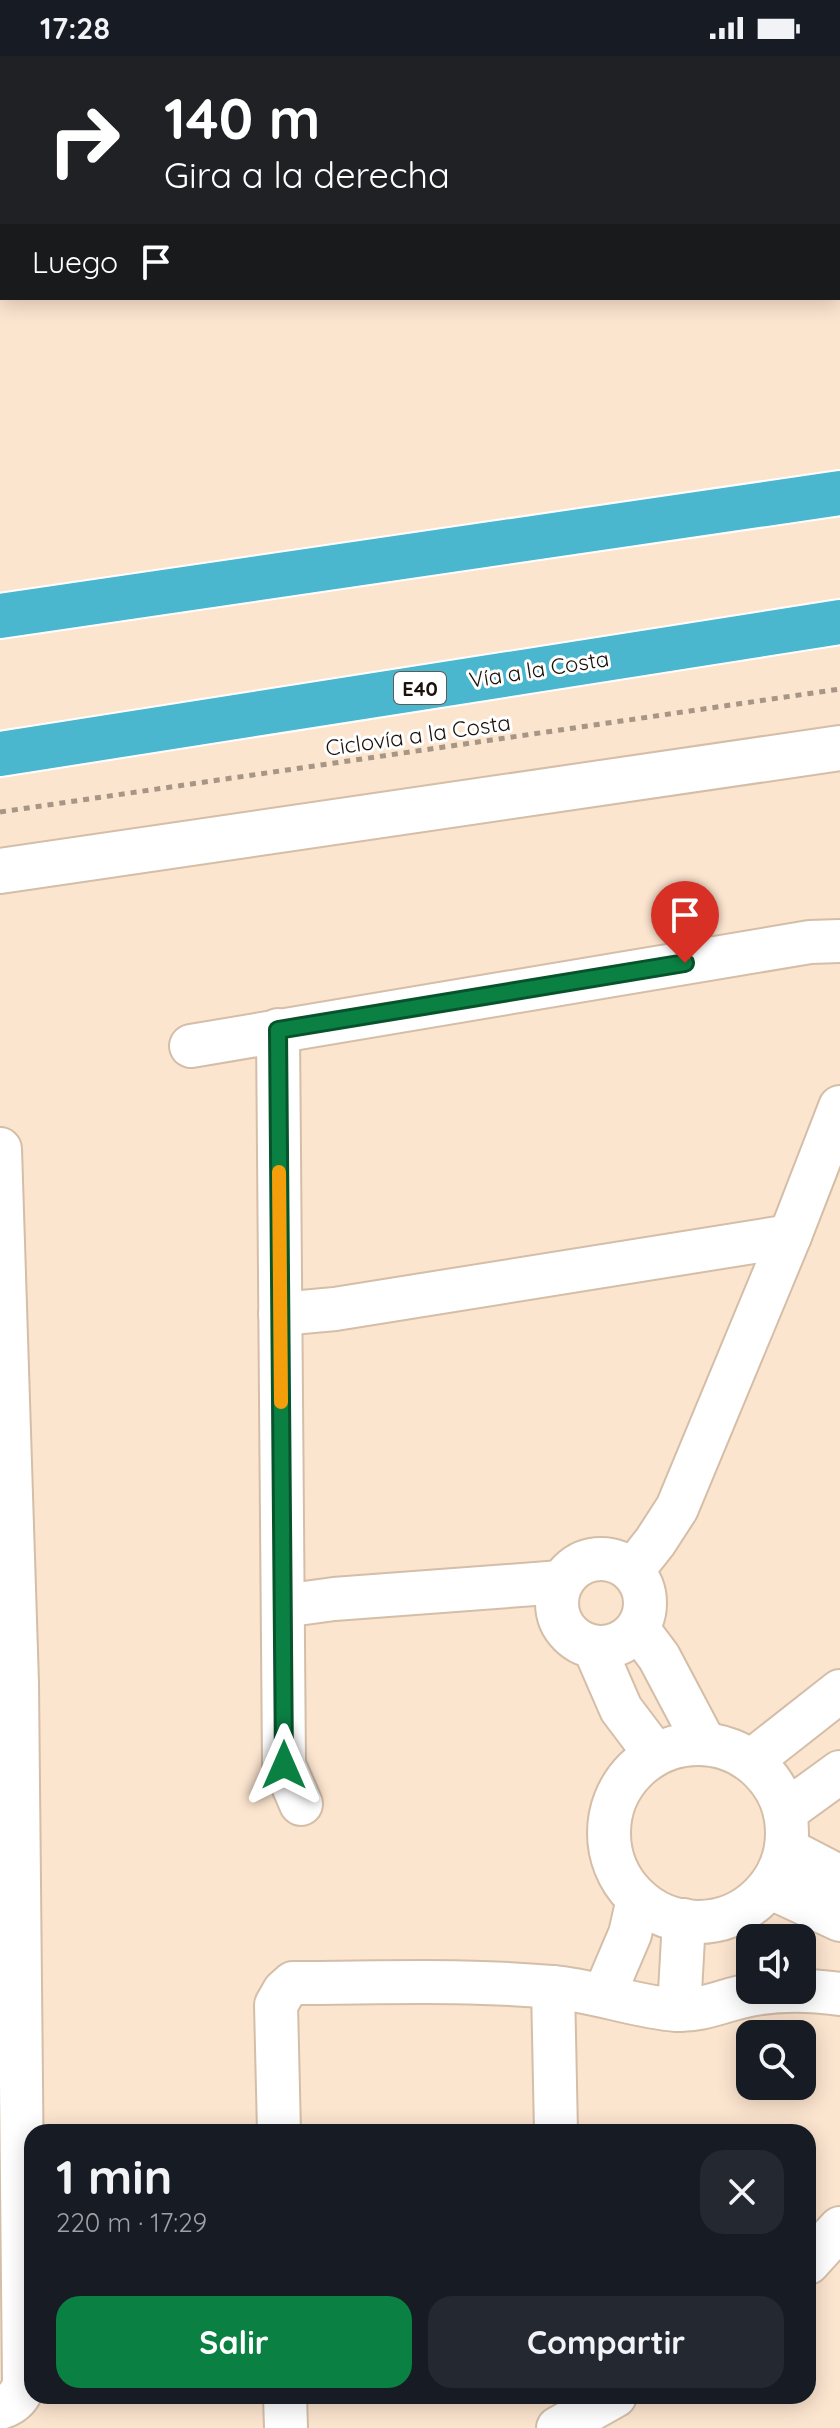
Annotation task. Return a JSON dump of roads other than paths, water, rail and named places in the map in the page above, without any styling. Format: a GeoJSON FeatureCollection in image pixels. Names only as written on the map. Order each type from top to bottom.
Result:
{"type":"FeatureCollection","features":[{"type":"Feature","properties":{"kind":"highway"},"geometry":{"type":"LineString","coordinates":[[0,616],[840,493]]}},
{"type":"Feature","properties":{"kind":"highway","name":"Vía a la Costa"},"geometry":{"type":"LineString","coordinates":[[0,754],[840,622]]}},
{"type":"Feature","properties":{"kind":"street"},"geometry":{"type":"LineString","coordinates":[[0,871],[840,748]]}},
{"type":"Feature","properties":{"kind":"street"},"geometry":{"type":"LineString","coordinates":[[191,1046],[810,942],[840,941]]}},
{"type":"Feature","properties":{"kind":"street"},"geometry":{"type":"LineString","coordinates":[[278,1030],[284,1765],[301,1804]]}},
{"type":"Feature","properties":{"kind":"street"},"geometry":{"type":"LineString","coordinates":[[632,1571],[677,1508],[840,1107]]}},
{"type":"Feature","properties":{"kind":"street"},"geometry":{"type":"LineString","coordinates":[[0,1149],[17,1683],[9,1804],[24,2383],[22,2393],[0,2408]]}},
{"type":"Feature","properties":{"kind":"street"},"geometry":{"type":"LineString","coordinates":[[280,1314],[335,1309],[790,1236]]}},
{"type":"Feature","properties":{"kind":"street"},"geometry":{"type":"LineString","coordinates":[[594,1559],[615,1561],[632,1571],[646,1599],[638,1629],[625,1640],[610,1646],[594,1647],[574,1639],[561,1623],[556,1602],[561,1582],[575,1567],[594,1559]]}},
{"type":"Feature","properties":{"kind":"street"},"geometry":{"type":"LineString","coordinates":[[283,1606],[334,1599],[561,1582]]}},
{"type":"Feature","properties":{"kind":"street"},"geometry":{"type":"LineString","coordinates":[[638,1629],[659,1657],[705,1744]]}},
{"type":"Feature","properties":{"kind":"street"},"geometry":{"type":"LineString","coordinates":[[594,1647],[621,1709],[655,1754]]}},
{"type":"Feature","properties":{"kind":"street"},"geometry":{"type":"LineString","coordinates":[[751,1761],[840,1691]]}},
{"type":"Feature","properties":{"kind":"street"},"geometry":{"type":"LineString","coordinates":[[705,1744],[729,1749],[751,1761],[767,1776],[778,1793],[786,1830],[780,1869],[769,1887],[752,1904],[731,1915],[708,1921],[684,1920],[660,1913],[638,1899],[621,1878],[610,1851],[609,1823],[616,1795],[632,1772],[655,1754],[679,1746],[705,1744]]}},
{"type":"Feature","properties":{"kind":"street"},"geometry":{"type":"LineString","coordinates":[[786,1830],[840,1772]]}},
{"type":"Feature","properties":{"kind":"street"},"geometry":{"type":"LineString","coordinates":[[786,1830],[840,1877]]}},
{"type":"Feature","properties":{"kind":"street"},"geometry":{"type":"LineString","coordinates":[[769,1887],[840,1920]]}},
{"type":"Feature","properties":{"kind":"street"},"geometry":{"type":"LineString","coordinates":[[604,1995],[630,1934],[638,1899]]}},
{"type":"Feature","properties":{"kind":"street"},"geometry":{"type":"LineString","coordinates":[[679,2010],[684,1920]]}},
{"type":"Feature","properties":{"kind":"street"},"geometry":{"type":"LineString","coordinates":[[279,2124],[276,2005],[293,1983],[553,1987],[604,1995],[642,2006],[679,2010],[701,2009],[755,1994],[809,1990],[840,1994]]}},
{"type":"Feature","properties":{"kind":"street"},"geometry":{"type":"LineString","coordinates":[[553,1987],[556,2124]]}},
{"type":"Feature","properties":{"kind":"street"},"geometry":{"type":"LineString","coordinates":[[816,2254],[840,2228]]}},
{"type":"Feature","properties":{"kind":"street"},"geometry":{"type":"LineString","coordinates":[[285,2404],[286,2428]]}},
{"type":"Feature","properties":{"kind":"street"},"geometry":{"type":"LineString","coordinates":[[558,2428],[601,2404]]}}]}
